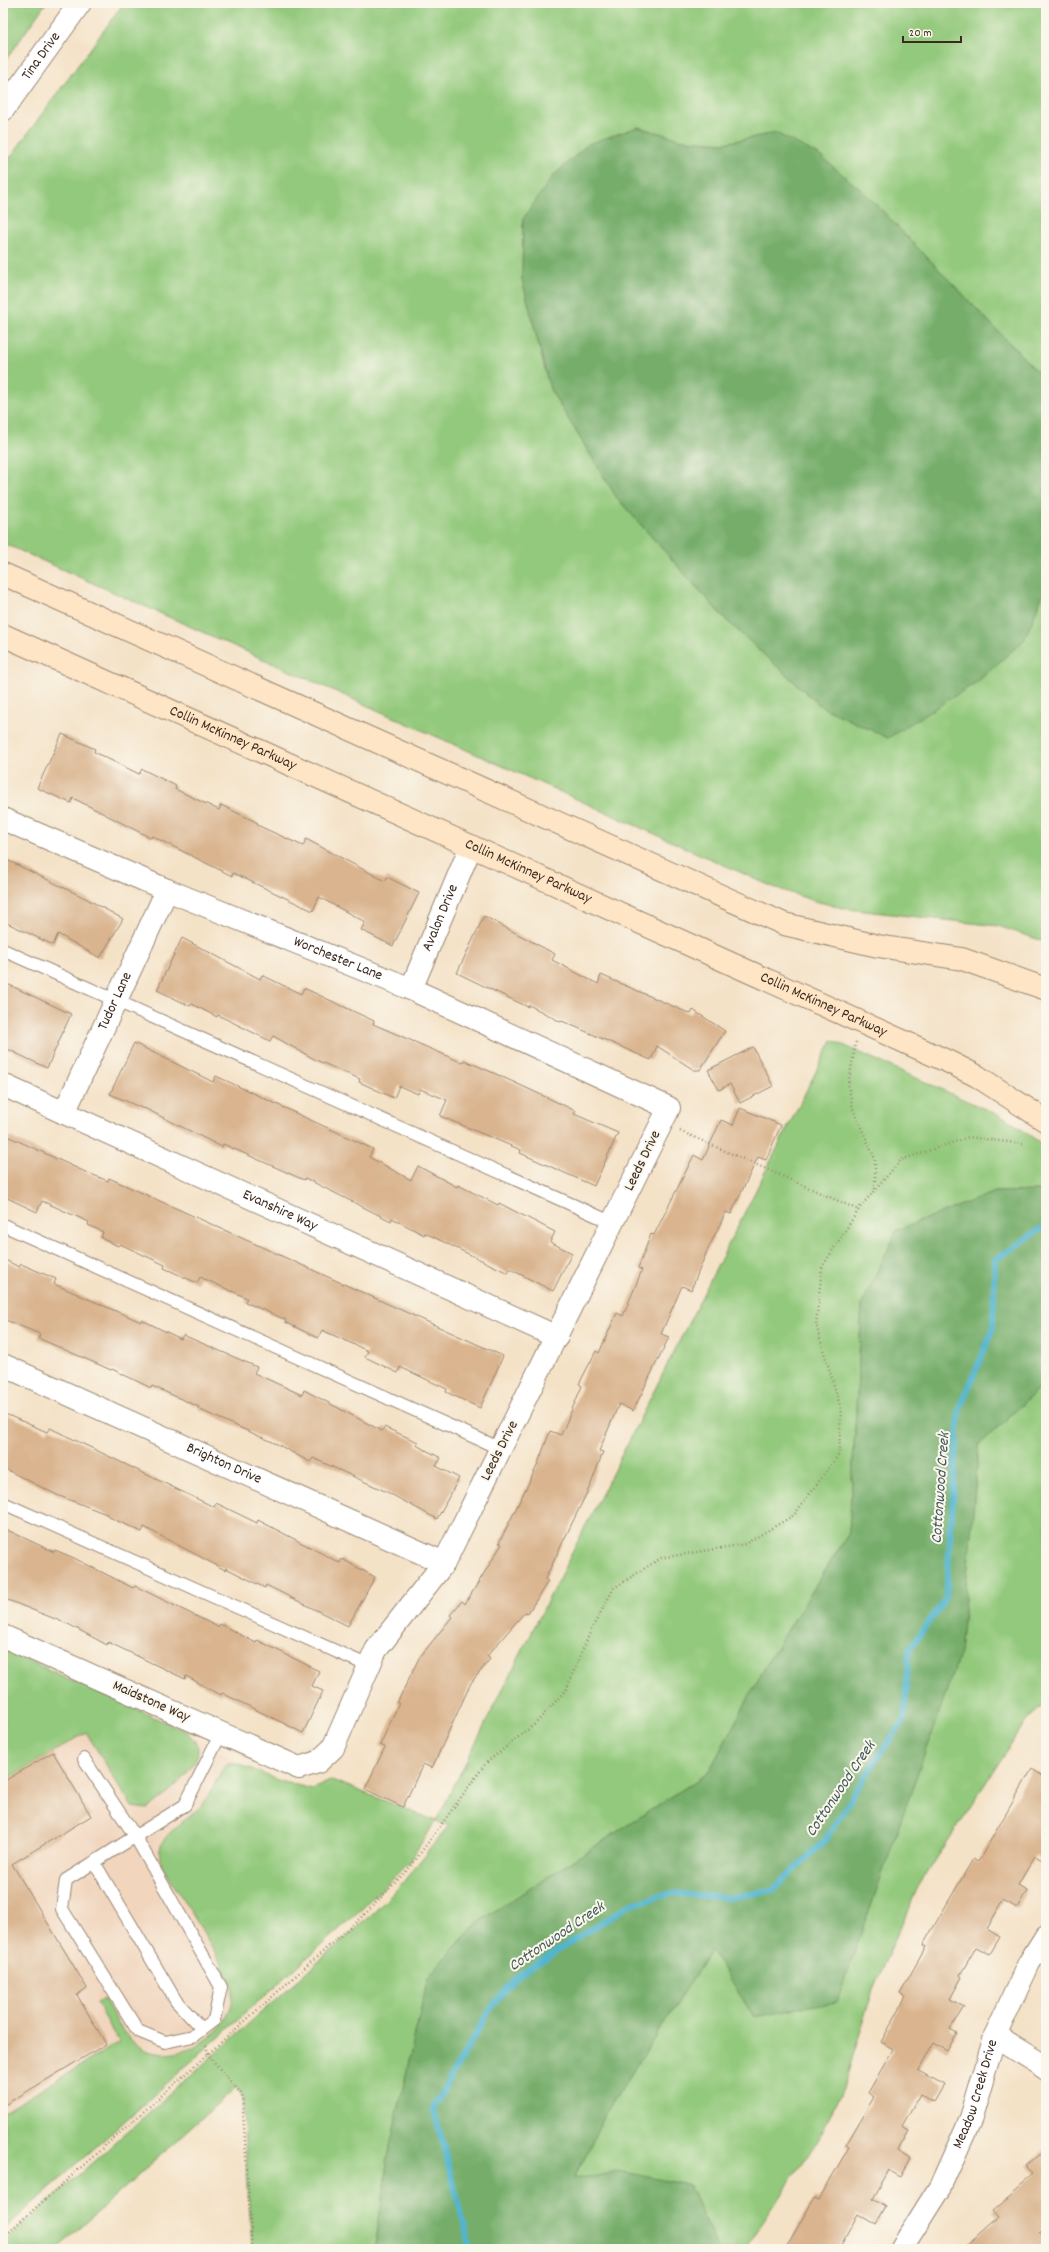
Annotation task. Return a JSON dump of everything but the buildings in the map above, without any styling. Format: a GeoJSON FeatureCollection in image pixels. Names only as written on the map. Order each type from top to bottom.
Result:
{"type":"FeatureCollection","features":[{"type":"Feature","properties":{"kind":"street","name":"Tina Drive"},"geometry":{"type":"LineString","coordinates":[[3,110],[80,3]]}},
{"type":"Feature","properties":{"kind":"street"},"geometry":{"type":"LineString","coordinates":[[3,574],[784,924],[878,946],[962,959],[1046,989]]}},
{"type":"Feature","properties":{"kind":"street","name":"Collin McKinney Parkway"},"geometry":{"type":"LineString","coordinates":[[3,635],[863,1023],[977,1076],[1046,1121]]}},
{"type":"Feature","properties":{"kind":"street","name":"Worchester Lane"},"geometry":{"type":"LineString","coordinates":[[3,819],[167,890],[411,989],[665,1115]]}},
{"type":"Feature","properties":{"kind":"street","name":"Avalon Drive"},"geometry":{"type":"LineString","coordinates":[[411,989],[471,846]]}},
{"type":"Feature","properties":{"kind":"street","name":"Tudor Lane"},"geometry":{"type":"LineString","coordinates":[[64,1112],[167,890]]}},
{"type":"Feature","properties":{"kind":"street","name":"Evanshire Way"},"geometry":{"type":"LineString","coordinates":[[3,1085],[557,1337]]}},
{"type":"Feature","properties":{"kind":"street","name":"Leeds Drive"},"geometry":{"type":"LineString","coordinates":[[299,1768],[318,1762],[333,1748],[376,1650],[444,1563],[557,1337],[665,1115]]}},
{"type":"Feature","properties":{"kind":"street","name":"Brighton Drive"},"geometry":{"type":"LineString","coordinates":[[3,1365],[444,1563]]}},
{"type":"Feature","properties":{"kind":"street","name":"Maidstone Way"},"geometry":{"type":"LineString","coordinates":[[3,1636],[299,1768]]}},
{"type":"Feature","properties":{"kind":"street","name":"Meadow Creek Drive"},"geometry":{"type":"LineString","coordinates":[[901,2249],[940,2187],[971,2118],[995,2036],[1029,1963],[1046,1936]]}},
{"type":"Feature","properties":{"kind":"street"},"geometry":{"type":"LineString","coordinates":[[995,2036],[1041,2064],[1046,2069]]}},
{"type":"Feature","properties":{"kind":"lane"},"geometry":{"type":"LineString","coordinates":[[3,950],[613,1223]]}},
{"type":"Feature","properties":{"kind":"lane"},"geometry":{"type":"LineString","coordinates":[[3,1225],[501,1449]]}},
{"type":"Feature","properties":{"kind":"lane"},"geometry":{"type":"LineString","coordinates":[[3,1503],[369,1666]]}},
{"type":"Feature","properties":{"kind":"lane"},"geometry":{"type":"LineString","coordinates":[[84,1759],[135,1836],[221,1987],[214,2020],[193,2036],[165,2042],[138,2031],[62,1909],[66,1880],[94,1862],[135,1836],[185,1804],[221,1733]]}},
{"type":"Feature","properties":{"kind":"lane"},"geometry":{"type":"LineString","coordinates":[[94,1862],[176,2001],[202,2029]]}},
{"type":"Feature","properties":{"kind":"path"},"geometry":{"type":"LineString","coordinates":[[863,1023],[853,1050],[848,1085],[853,1109],[875,1159],[875,1190]]}},
{"type":"Feature","properties":{"kind":"path"},"geometry":{"type":"LineString","coordinates":[[665,1115],[859,1210]]}},
{"type":"Feature","properties":{"kind":"path"},"geometry":{"type":"LineString","coordinates":[[3,2237],[366,1913],[411,1866],[486,1763],[536,1723],[566,1690],[591,1630],[614,1588],[661,1558],[745,1544],[794,1515],[839,1454],[841,1409],[816,1325],[822,1267],[859,1210],[901,1160],[969,1137],[1023,1144]]}},
{"type":"Feature","properties":{"kind":"path"},"geometry":{"type":"LineString","coordinates":[[208,2055],[242,2095],[252,2249]]}},
{"type":"Feature","properties":{"kind":"shaded area"},"geometry":{"type":"Polygon","coordinates":[[[3,1649],[187,1732],[238,1763],[280,1781],[313,1789],[332,1780],[409,1862],[365,1906],[3,2230],[3,1649]]]}},
{"type":"Feature","properties":{"kind":"green space"},"geometry":{"type":"Polygon","coordinates":[[[3,3],[46,3],[3,64],[3,3]]]}},
{"type":"Feature","properties":{"kind":"green space"},"geometry":{"type":"Polygon","coordinates":[[[124,3],[1046,3],[1046,381],[867,195],[776,133],[724,143],[683,140],[638,127],[523,219],[522,279],[550,389],[617,498],[725,619],[822,707],[977,682],[1024,640],[1046,587],[1046,942],[998,926],[847,909],[811,900],[771,886],[3,543],[3,167],[124,3]]]}},
{"type":"Feature","properties":{"kind":"green space"},"geometry":{"type":"Polygon","coordinates":[[[638,127],[683,140],[724,143],[776,133],[819,155],[867,195],[1046,381],[1046,587],[1024,640],[977,682],[888,738],[822,707],[725,619],[617,498],[550,389],[522,279],[523,219],[553,176],[588,144],[638,127]]]}},
{"type":"Feature","properties":{"kind":"green space"},"geometry":{"type":"Polygon","coordinates":[[[832,1040],[1007,1119],[1046,1147],[1046,1191],[995,1192],[862,1304],[849,1533],[770,1658],[708,1773],[478,1922],[428,1977],[389,2150],[375,2249],[252,2249],[242,2095],[236,2087],[57,2249],[3,2249],[3,2242],[371,1915],[400,1886],[449,1825],[435,1822],[409,1862],[365,1906],[3,2230],[3,2113],[119,2042],[97,2003],[104,1998],[122,2030],[137,2045],[152,2052],[168,2054],[184,2051],[213,2035],[224,2022],[231,2008],[233,1992],[223,1967],[163,1867],[160,1859],[160,1849],[163,1841],[172,1830],[200,1807],[228,1763],[238,1763],[280,1781],[313,1789],[332,1780],[436,1821],[832,1040]]]}},
{"type":"Feature","properties":{"kind":"green space"},"geometry":{"type":"Polygon","coordinates":[[[1046,1191],[1046,1382],[979,1445],[960,1653],[837,2002],[754,2017],[711,1950],[606,2113],[574,2179],[618,2171],[689,2185],[718,2249],[375,2249],[389,2150],[428,1977],[478,1922],[708,1773],[770,1658],[849,1533],[862,1304],[897,1230],[995,1192],[1046,1191]]]}},
{"type":"Feature","properties":{"kind":"green space"},"geometry":{"type":"Polygon","coordinates":[[[1046,1382],[1046,1702],[1028,1718],[918,1887],[873,1989],[843,2089],[820,2137],[745,2249],[718,2249],[689,2185],[574,2179],[606,2113],[711,1950],[754,2017],[960,1653],[979,1445],[1046,1382]]]}},
{"type":"Feature","properties":{"kind":"green space"},"geometry":{"type":"Polygon","coordinates":[[[3,1649],[187,1732],[197,1745],[198,1753],[195,1762],[171,1790],[147,1809],[132,1807],[86,1732],[12,1777],[3,1760],[3,1649]]]}},
{"type":"Feature","properties":{"kind":"waterway","name":"Cottonwood Creek"},"geometry":{"type":"LineString","coordinates":[[471,2249],[433,2107],[492,2006],[519,1975],[629,1905],[672,1893],[728,1898],[773,1890],[826,1839],[881,1752],[904,1720],[909,1650],[946,1598],[959,1411],[993,1329],[995,1260],[1046,1225]]}}]}
